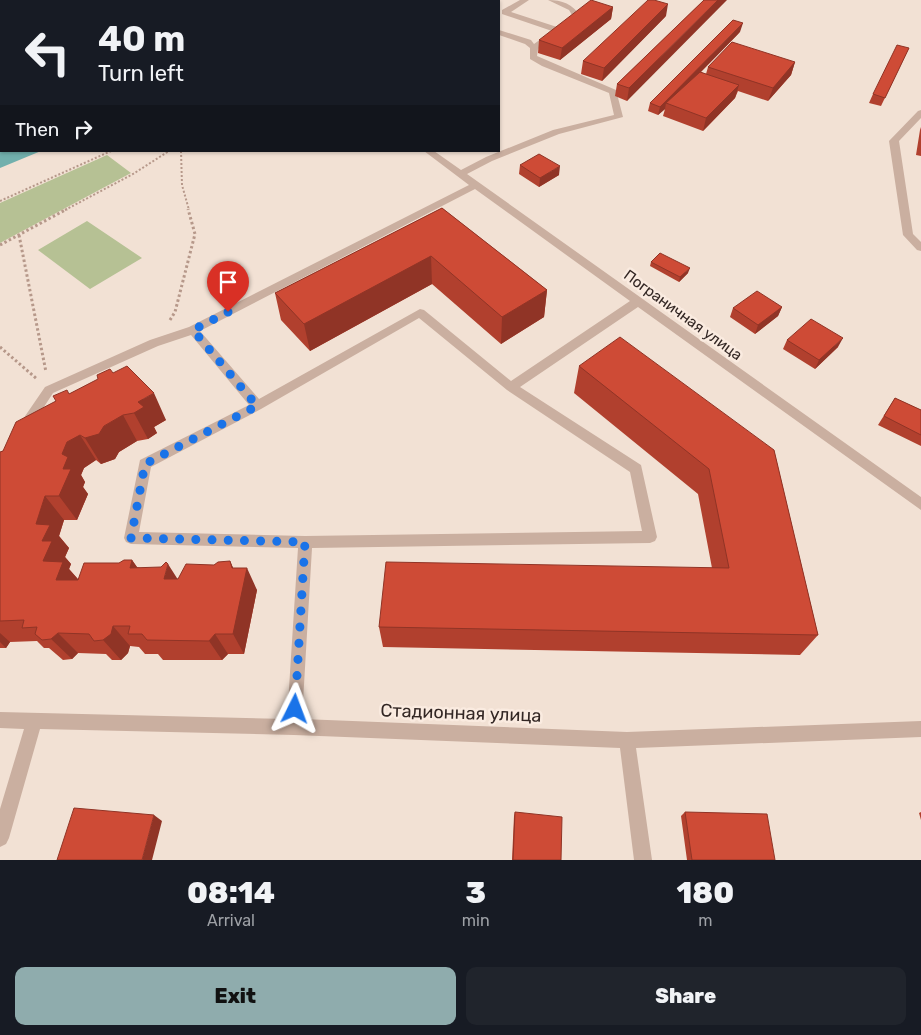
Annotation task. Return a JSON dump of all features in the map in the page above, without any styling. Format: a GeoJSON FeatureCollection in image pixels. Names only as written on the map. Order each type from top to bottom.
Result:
{"type":"FeatureCollection","features":[{"type":"Feature","properties":{"kind":"street"},"geometry":{"type":"LineString","coordinates":[[525,0],[505,12],[558,30]]}},
{"type":"Feature","properties":{"kind":"street"},"geometry":{"type":"LineString","coordinates":[[460,174],[489,159],[556,132],[619,117],[613,92],[544,64],[533,57],[534,48],[576,16],[572,9],[552,0]]}},
{"type":"Feature","properties":{"kind":"street"},"geometry":{"type":"LineString","coordinates":[[500,32],[528,42],[534,48]]}},
{"type":"Feature","properties":{"kind":"street"},"geometry":{"type":"LineString","coordinates":[[921,113],[894,141],[908,235],[921,248]]}},
{"type":"Feature","properties":{"kind":"street","name":"Пограничная улица"},"geometry":{"type":"LineString","coordinates":[[429,152],[921,504]]}},
{"type":"Feature","properties":{"kind":"street"},"geometry":{"type":"LineString","coordinates":[[19,435],[49,390],[154,343],[193,330],[476,185]]}},
{"type":"Feature","properties":{"kind":"street"},"geometry":{"type":"LineString","coordinates":[[512,387],[638,301]]}},
{"type":"Feature","properties":{"kind":"street"},"geometry":{"type":"LineString","coordinates":[[420,313],[512,387],[636,469],[650,537],[305,542],[131,538],[145,464],[257,406],[420,313]]}},
{"type":"Feature","properties":{"kind":"street"},"geometry":{"type":"LineString","coordinates":[[193,330],[257,406]]}},
{"type":"Feature","properties":{"kind":"street"},"geometry":{"type":"LineString","coordinates":[[294,727],[305,542]]}},
{"type":"Feature","properties":{"kind":"street","name":"Стадионная улица"},"geometry":{"type":"LineString","coordinates":[[0,720],[294,727],[627,740],[921,729]]}},
{"type":"Feature","properties":{"kind":"street"},"geometry":{"type":"LineString","coordinates":[[0,838],[34,721]]}},
{"type":"Feature","properties":{"kind":"street"},"geometry":{"type":"LineString","coordinates":[[627,740],[643,860]]}},
{"type":"Feature","properties":{"kind":"path"},"geometry":{"type":"LineString","coordinates":[[0,202],[109,152]]}},
{"type":"Feature","properties":{"kind":"path"},"geometry":{"type":"LineString","coordinates":[[0,246],[133,174],[167,152]]}},
{"type":"Feature","properties":{"kind":"path"},"geometry":{"type":"LineString","coordinates":[[154,343],[175,312],[195,234],[182,185],[181,152]]}},
{"type":"Feature","properties":{"kind":"path"},"geometry":{"type":"LineString","coordinates":[[20,235],[49,390]]}},
{"type":"Feature","properties":{"kind":"path"},"geometry":{"type":"LineString","coordinates":[[0,347],[49,390]]}},
{"type":"Feature","properties":{"kind":"green space"},"geometry":{"type":"Polygon","coordinates":[[[107,155],[131,173],[0,243],[0,203],[107,155]]]}},
{"type":"Feature","properties":{"kind":"green space"},"geometry":{"type":"Polygon","coordinates":[[[87,221],[142,258],[90,289],[38,250],[87,221]]]}},
{"type":"Feature","properties":{"kind":"water"},"geometry":{"type":"Polygon","coordinates":[[[0,152],[39,152],[0,168],[0,152]]]}},
{"type":"Feature","properties":{"kind":"building"},"geometry":{"type":"Polygon","coordinates":[[[591,0],[613,7],[562,48],[539,40],[591,0]]]}},
{"type":"Feature","properties":{"kind":"building"},"geometry":{"type":"Polygon","coordinates":[[[648,0],[668,4],[604,68],[583,61],[648,0]]]}},
{"type":"Feature","properties":{"kind":"building"},"geometry":{"type":"Polygon","coordinates":[[[704,0],[718,0],[629,88],[617,84],[704,0]]]}},
{"type":"Feature","properties":{"kind":"building"},"geometry":{"type":"Polygon","coordinates":[[[733,20],[743,23],[660,107],[650,103],[733,20]]]}},
{"type":"Feature","properties":{"kind":"building"},"geometry":{"type":"Polygon","coordinates":[[[732,42],[795,62],[773,88],[708,67],[732,42]]]}},
{"type":"Feature","properties":{"kind":"building"},"geometry":{"type":"Polygon","coordinates":[[[897,45],[909,48],[885,98],[873,94],[897,45]]]}},
{"type":"Feature","properties":{"kind":"building"},"geometry":{"type":"Polygon","coordinates":[[[700,72],[739,85],[706,118],[666,103],[700,72]]]}},
{"type":"Feature","properties":{"kind":"building"},"geometry":{"type":"Polygon","coordinates":[[[539,154],[560,166],[540,178],[520,165],[539,154]]]}},
{"type":"Feature","properties":{"kind":"building"},"geometry":{"type":"Polygon","coordinates":[[[442,208],[547,290],[502,317],[431,256],[304,324],[275,293],[442,208]]]}},
{"type":"Feature","properties":{"kind":"building"},"geometry":{"type":"Polygon","coordinates":[[[660,253],[690,268],[680,277],[651,262],[660,253]]]}},
{"type":"Feature","properties":{"kind":"building"},"geometry":{"type":"Polygon","coordinates":[[[757,291],[782,307],[758,325],[733,308],[757,291]]]}},
{"type":"Feature","properties":{"kind":"building"},"geometry":{"type":"Polygon","coordinates":[[[811,319],[843,338],[819,360],[787,340],[811,319]]]}},
{"type":"Feature","properties":{"kind":"building"},"geometry":{"type":"Polygon","coordinates":[[[620,337],[774,450],[818,635],[379,627],[386,562],[729,568],[709,469],[579,366],[620,337]]]}},
{"type":"Feature","properties":{"kind":"building"},"geometry":{"type":"Polygon","coordinates":[[[127,366],[154,393],[138,402],[144,407],[134,413],[123,415],[104,426],[99,434],[85,438],[80,435],[67,442],[62,454],[68,457],[63,469],[71,469],[59,496],[45,496],[36,524],[50,525],[42,541],[52,541],[43,561],[63,562],[56,580],[78,580],[84,563],[119,563],[124,560],[132,560],[130,568],[161,567],[166,562],[168,564],[164,579],[178,579],[186,564],[214,565],[218,562],[230,561],[232,568],[247,568],[233,634],[215,634],[209,641],[147,640],[142,634],[128,634],[130,626],[113,626],[111,634],[103,640],[94,641],[89,634],[58,633],[51,639],[42,640],[35,634],[37,627],[22,628],[24,620],[0,621],[0,452],[3,451],[16,422],[56,401],[53,396],[67,390],[69,394],[98,379],[97,375],[110,369],[113,373],[127,366]]]}},
{"type":"Feature","properties":{"kind":"building"},"geometry":{"type":"Polygon","coordinates":[[[895,398],[921,410],[921,435],[884,416],[895,398]]]}},
{"type":"Feature","properties":{"kind":"building"},"geometry":{"type":"Polygon","coordinates":[[[74,808],[154,815],[142,860],[57,860],[74,808]]]}},
{"type":"Feature","properties":{"kind":"building"},"geometry":{"type":"Polygon","coordinates":[[[515,812],[562,817],[561,860],[513,860],[515,812]]]}},
{"type":"Feature","properties":{"kind":"building"},"geometry":{"type":"Polygon","coordinates":[[[685,812],[767,814],[775,860],[692,860],[685,812]]]}},
{"type":"Feature","properties":{"kind":"route"},"geometry":{"type":"LineString","coordinates":[[228,312],[193,330],[257,406],[145,464],[131,538],[305,542],[295,709]]}}]}
